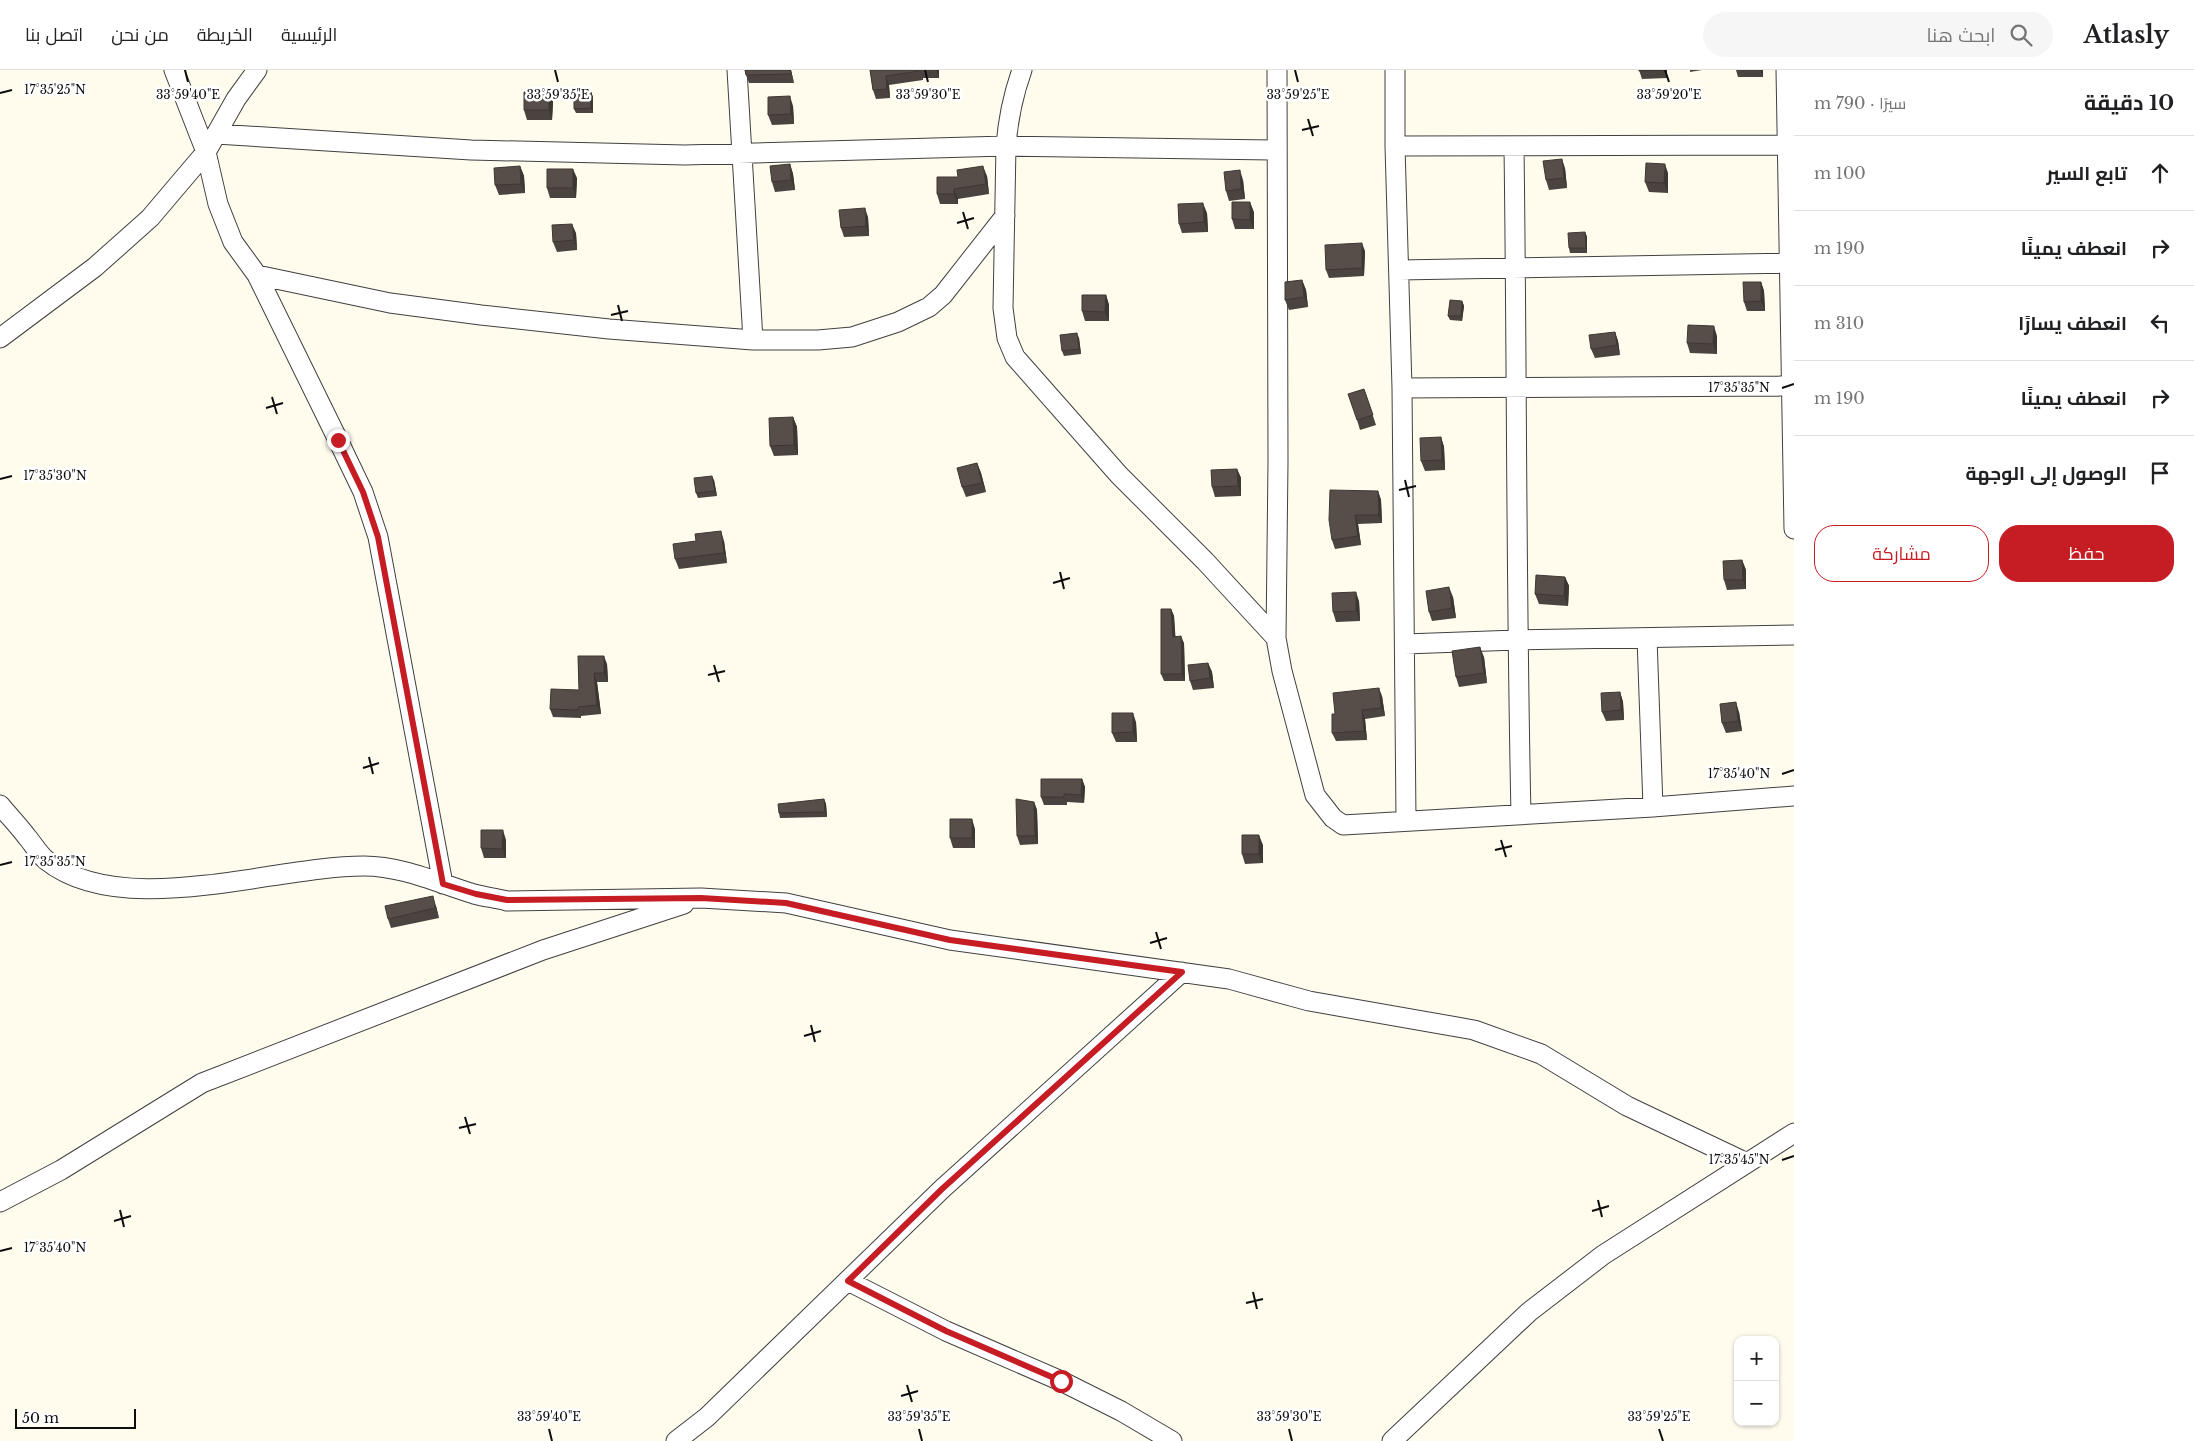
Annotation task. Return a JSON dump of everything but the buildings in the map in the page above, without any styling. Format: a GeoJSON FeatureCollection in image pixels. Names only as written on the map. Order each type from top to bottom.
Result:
{"type":"FeatureCollection","features":[{"type":"Feature","properties":{"kind":"street"},"geometry":{"type":"LineString","coordinates":[[174,70],[206,152],[218,204],[233,242],[257,276],[363,492],[378,537],[443,884]]}},
{"type":"Feature","properties":{"kind":"street"},"geometry":{"type":"LineString","coordinates":[[0,338],[95,267],[143,224],[206,152],[236,99],[257,70]]}},
{"type":"Feature","properties":{"kind":"street"},"geometry":{"type":"LineString","coordinates":[[737,70],[753,340]]}},
{"type":"Feature","properties":{"kind":"street"},"geometry":{"type":"LineString","coordinates":[[1022,70],[1008,121],[1006,146],[1003,308],[1007,338],[1015,357],[1118,475],[1205,561],[1276,638]]}},
{"type":"Feature","properties":{"kind":"street"},"geometry":{"type":"LineString","coordinates":[[1276,70],[1278,462],[1276,638],[1282,671],[1315,795],[1333,818],[1343,825],[1653,807],[1794,796]]}},
{"type":"Feature","properties":{"kind":"street"},"geometry":{"type":"LineString","coordinates":[[1396,70],[1402,388],[1406,820]]}},
{"type":"Feature","properties":{"kind":"street"},"geometry":{"type":"LineString","coordinates":[[1786,70],[1791,145],[1794,529]]}},
{"type":"Feature","properties":{"kind":"street"},"geometry":{"type":"LineString","coordinates":[[216,134],[471,150],[685,155],[1006,146],[1277,150]]}},
{"type":"Feature","properties":{"kind":"street"},"geometry":{"type":"LineString","coordinates":[[1396,146],[1791,145]]}},
{"type":"Feature","properties":{"kind":"street"},"geometry":{"type":"LineString","coordinates":[[1514,147],[1518,386],[1517,640],[1521,814]]}},
{"type":"Feature","properties":{"kind":"street"},"geometry":{"type":"LineString","coordinates":[[257,276],[390,303],[609,329],[753,340],[818,340],[852,337],[898,322],[929,307],[944,294],[1005,216]]}},
{"type":"Feature","properties":{"kind":"street"},"geometry":{"type":"LineString","coordinates":[[1399,270],[1792,263]]}},
{"type":"Feature","properties":{"kind":"street"},"geometry":{"type":"LineString","coordinates":[[1402,388],[1792,386]]}},
{"type":"Feature","properties":{"kind":"street"},"geometry":{"type":"LineString","coordinates":[[1405,644],[1794,635]]}},
{"type":"Feature","properties":{"kind":"street"},"geometry":{"type":"LineString","coordinates":[[1647,638],[1653,807]]}},
{"type":"Feature","properties":{"kind":"street"},"geometry":{"type":"LineString","coordinates":[[0,805],[45,860],[69,875],[94,884],[118,888],[204,885],[319,868],[366,866],[406,872],[476,894],[507,900],[701,898],[786,903],[950,940],[1228,979],[1309,1001],[1474,1030],[1541,1054],[1627,1106],[1747,1163]]}},
{"type":"Feature","properties":{"kind":"street"},"geometry":{"type":"LineString","coordinates":[[0,1202],[61,1170],[202,1083],[544,950],[701,898]]}},
{"type":"Feature","properties":{"kind":"street"},"geometry":{"type":"LineString","coordinates":[[676,1441],[707,1417],[942,1189],[1182,972]]}},
{"type":"Feature","properties":{"kind":"street"},"geometry":{"type":"LineString","coordinates":[[1392,1441],[1529,1312],[1603,1255],[1794,1133]]}},
{"type":"Feature","properties":{"kind":"street"},"geometry":{"type":"LineString","coordinates":[[848,1281],[946,1331],[1069,1385],[1121,1411],[1172,1441]]}},
{"type":"Feature","properties":{"kind":"route"},"geometry":{"type":"LineString","coordinates":[[338,440],[363,492],[378,537],[443,884],[476,894],[507,900],[570,901],[701,898],[786,903],[950,940],[1182,972],[942,1189],[848,1281],[946,1331],[1061,1381]]}}]}
